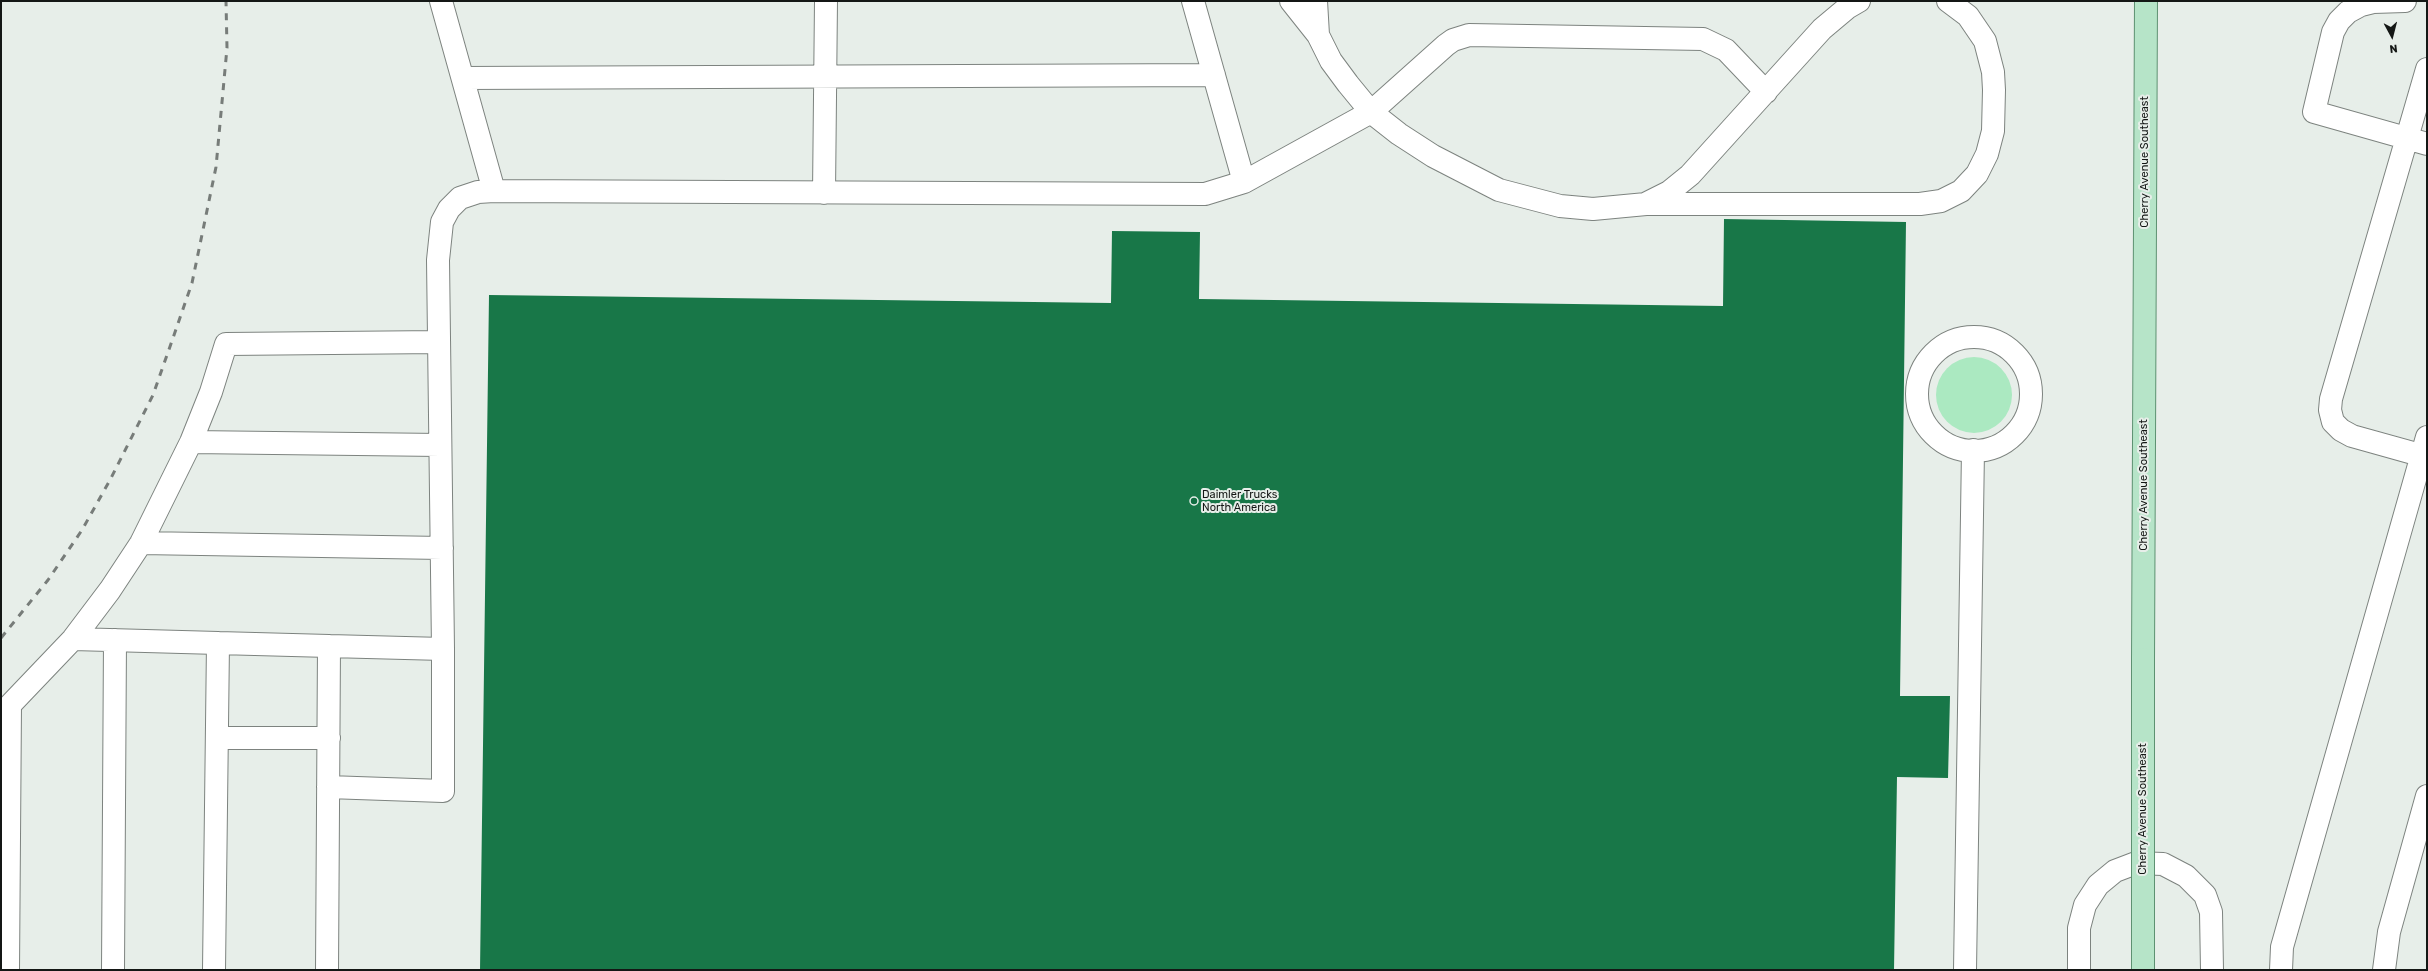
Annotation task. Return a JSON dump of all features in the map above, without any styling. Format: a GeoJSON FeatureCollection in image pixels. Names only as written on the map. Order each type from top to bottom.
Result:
{"type":"FeatureCollection","features":[{"type":"Feature","properties":{"kind":"main road","name":"Cherry Avenue Southeast"},"geometry":{"type":"LineString","coordinates":[[2143,970],[2146,1]]}},
{"type":"Feature","properties":{"kind":"lane"},"geometry":{"type":"LineString","coordinates":[[442,1],[494,191]]}},
{"type":"Feature","properties":{"kind":"lane"},"geometry":{"type":"LineString","coordinates":[[824,193],[826,1]]}},
{"type":"Feature","properties":{"kind":"lane"},"geometry":{"type":"LineString","coordinates":[[1193,1],[1244,182]]}},
{"type":"Feature","properties":{"kind":"lane"},"geometry":{"type":"LineString","coordinates":[[1291,1],[1318,35],[1331,61],[1371,112],[1399,134],[1433,156],[1500,190],[1530,200],[1573,208],[1599,209],[1646,204],[1920,204],[1941,201],[1961,191],[1983,164],[1991,142],[1994,109],[1993,72],[1985,41],[1977,27],[1956,5],[1948,1]]}},
{"type":"Feature","properties":{"kind":"lane"},"geometry":{"type":"LineString","coordinates":[[1316,1],[1318,35]]}},
{"type":"Feature","properties":{"kind":"lane"},"geometry":{"type":"LineString","coordinates":[[1646,204],[1669,192],[1690,175],[1822,30],[1847,8],[1859,1]]}},
{"type":"Feature","properties":{"kind":"lane"},"geometry":{"type":"LineString","coordinates":[[2405,1],[2373,2],[2361,5],[2348,12],[2339,21],[2333,32],[2314,112],[2417,141]]}},
{"type":"Feature","properties":{"kind":"lane"},"geometry":{"type":"LineString","coordinates":[[328,787],[443,790],[443,649],[438,260],[442,222],[449,209],[460,198],[478,192],[494,191],[1194,194],[1218,191],[1244,182],[1371,112],[1452,40],[1480,34],[1703,39],[1726,50],[1766,92]]}},
{"type":"Feature","properties":{"kind":"lane"},"geometry":{"type":"LineString","coordinates":[[2281,970],[2282,947],[2425,450],[2352,436],[2341,430],[2334,422],[2330,410],[2331,399],[2417,141],[2427,69]]}},
{"type":"Feature","properties":{"kind":"lane"},"geometry":{"type":"LineString","coordinates":[[463,78],[1214,75]]}},
{"type":"Feature","properties":{"kind":"lane"},"geometry":{"type":"LineString","coordinates":[[1975,337],[1993,340],[2015,354],[2026,370],[2031,396],[2023,422],[2011,437],[1994,447],[1972,450],[1956,448],[1939,438],[1926,424],[1917,397],[1919,378],[1934,354],[1940,348],[1957,340],[1975,337]]}},
{"type":"Feature","properties":{"kind":"lane"},"geometry":{"type":"LineString","coordinates":[[8,970],[10,705],[73,639],[110,590],[141,543],[191,442],[211,392],[226,344],[439,342]]}},
{"type":"Feature","properties":{"kind":"lane"},"geometry":{"type":"LineString","coordinates":[[191,442],[440,445]]}},
{"type":"Feature","properties":{"kind":"lane"},"geometry":{"type":"LineString","coordinates":[[1965,970],[1972,450]]}},
{"type":"Feature","properties":{"kind":"lane"},"geometry":{"type":"LineString","coordinates":[[141,543],[442,548]]}},
{"type":"Feature","properties":{"kind":"lane"},"geometry":{"type":"LineString","coordinates":[[73,639],[443,649]]}},
{"type":"Feature","properties":{"kind":"lane"},"geometry":{"type":"LineString","coordinates":[[113,970],[115,640]]}},
{"type":"Feature","properties":{"kind":"lane"},"geometry":{"type":"LineString","coordinates":[[214,970],[218,643]]}},
{"type":"Feature","properties":{"kind":"lane"},"geometry":{"type":"LineString","coordinates":[[327,970],[329,646]]}},
{"type":"Feature","properties":{"kind":"lane"},"geometry":{"type":"LineString","coordinates":[[218,738],[329,738]]}},
{"type":"Feature","properties":{"kind":"lane"},"geometry":{"type":"LineString","coordinates":[[2384,970],[2389,932],[2427,796]]}},
{"type":"Feature","properties":{"kind":"lane"},"geometry":{"type":"LineString","coordinates":[[2079,970],[2079,928],[2085,905],[2098,885],[2115,871],[2136,863],[2163,864],[2186,876],[2205,895],[2211,912],[2212,970]]}},
{"type":"Feature","properties":{"kind":"green space"},"geometry":{"type":"Polygon","coordinates":[[[1974,357],[1989,360],[2001,368],[2009,380],[2012,395],[2009,410],[2001,422],[1989,430],[1974,433],[1959,430],[1947,422],[1939,410],[1936,395],[1939,380],[1947,368],[1959,360],[1974,357]]]}},
{"type":"Feature","properties":{"kind":"building","name":"Daimler Trucks North America"},"geometry":{"type":"Polygon","coordinates":[[[1724,219],[1906,222],[1900,696],[1950,696],[1948,778],[1897,777],[1894,970],[480,970],[489,295],[1111,303],[1112,231],[1200,232],[1199,299],[1723,306],[1724,219]]]}},
{"type":"Feature","properties":{"kind":"railway"},"geometry":{"type":"LineString","coordinates":[[1,638],[48,580],[82,530],[110,480],[153,395],[192,283],[216,167],[227,48],[226,1]]}},
{"type":"Feature","properties":{"kind":"place","name":"Daimler Trucks North America"},"geometry":{"type":"Point","coordinates":[1194,501]}}]}
